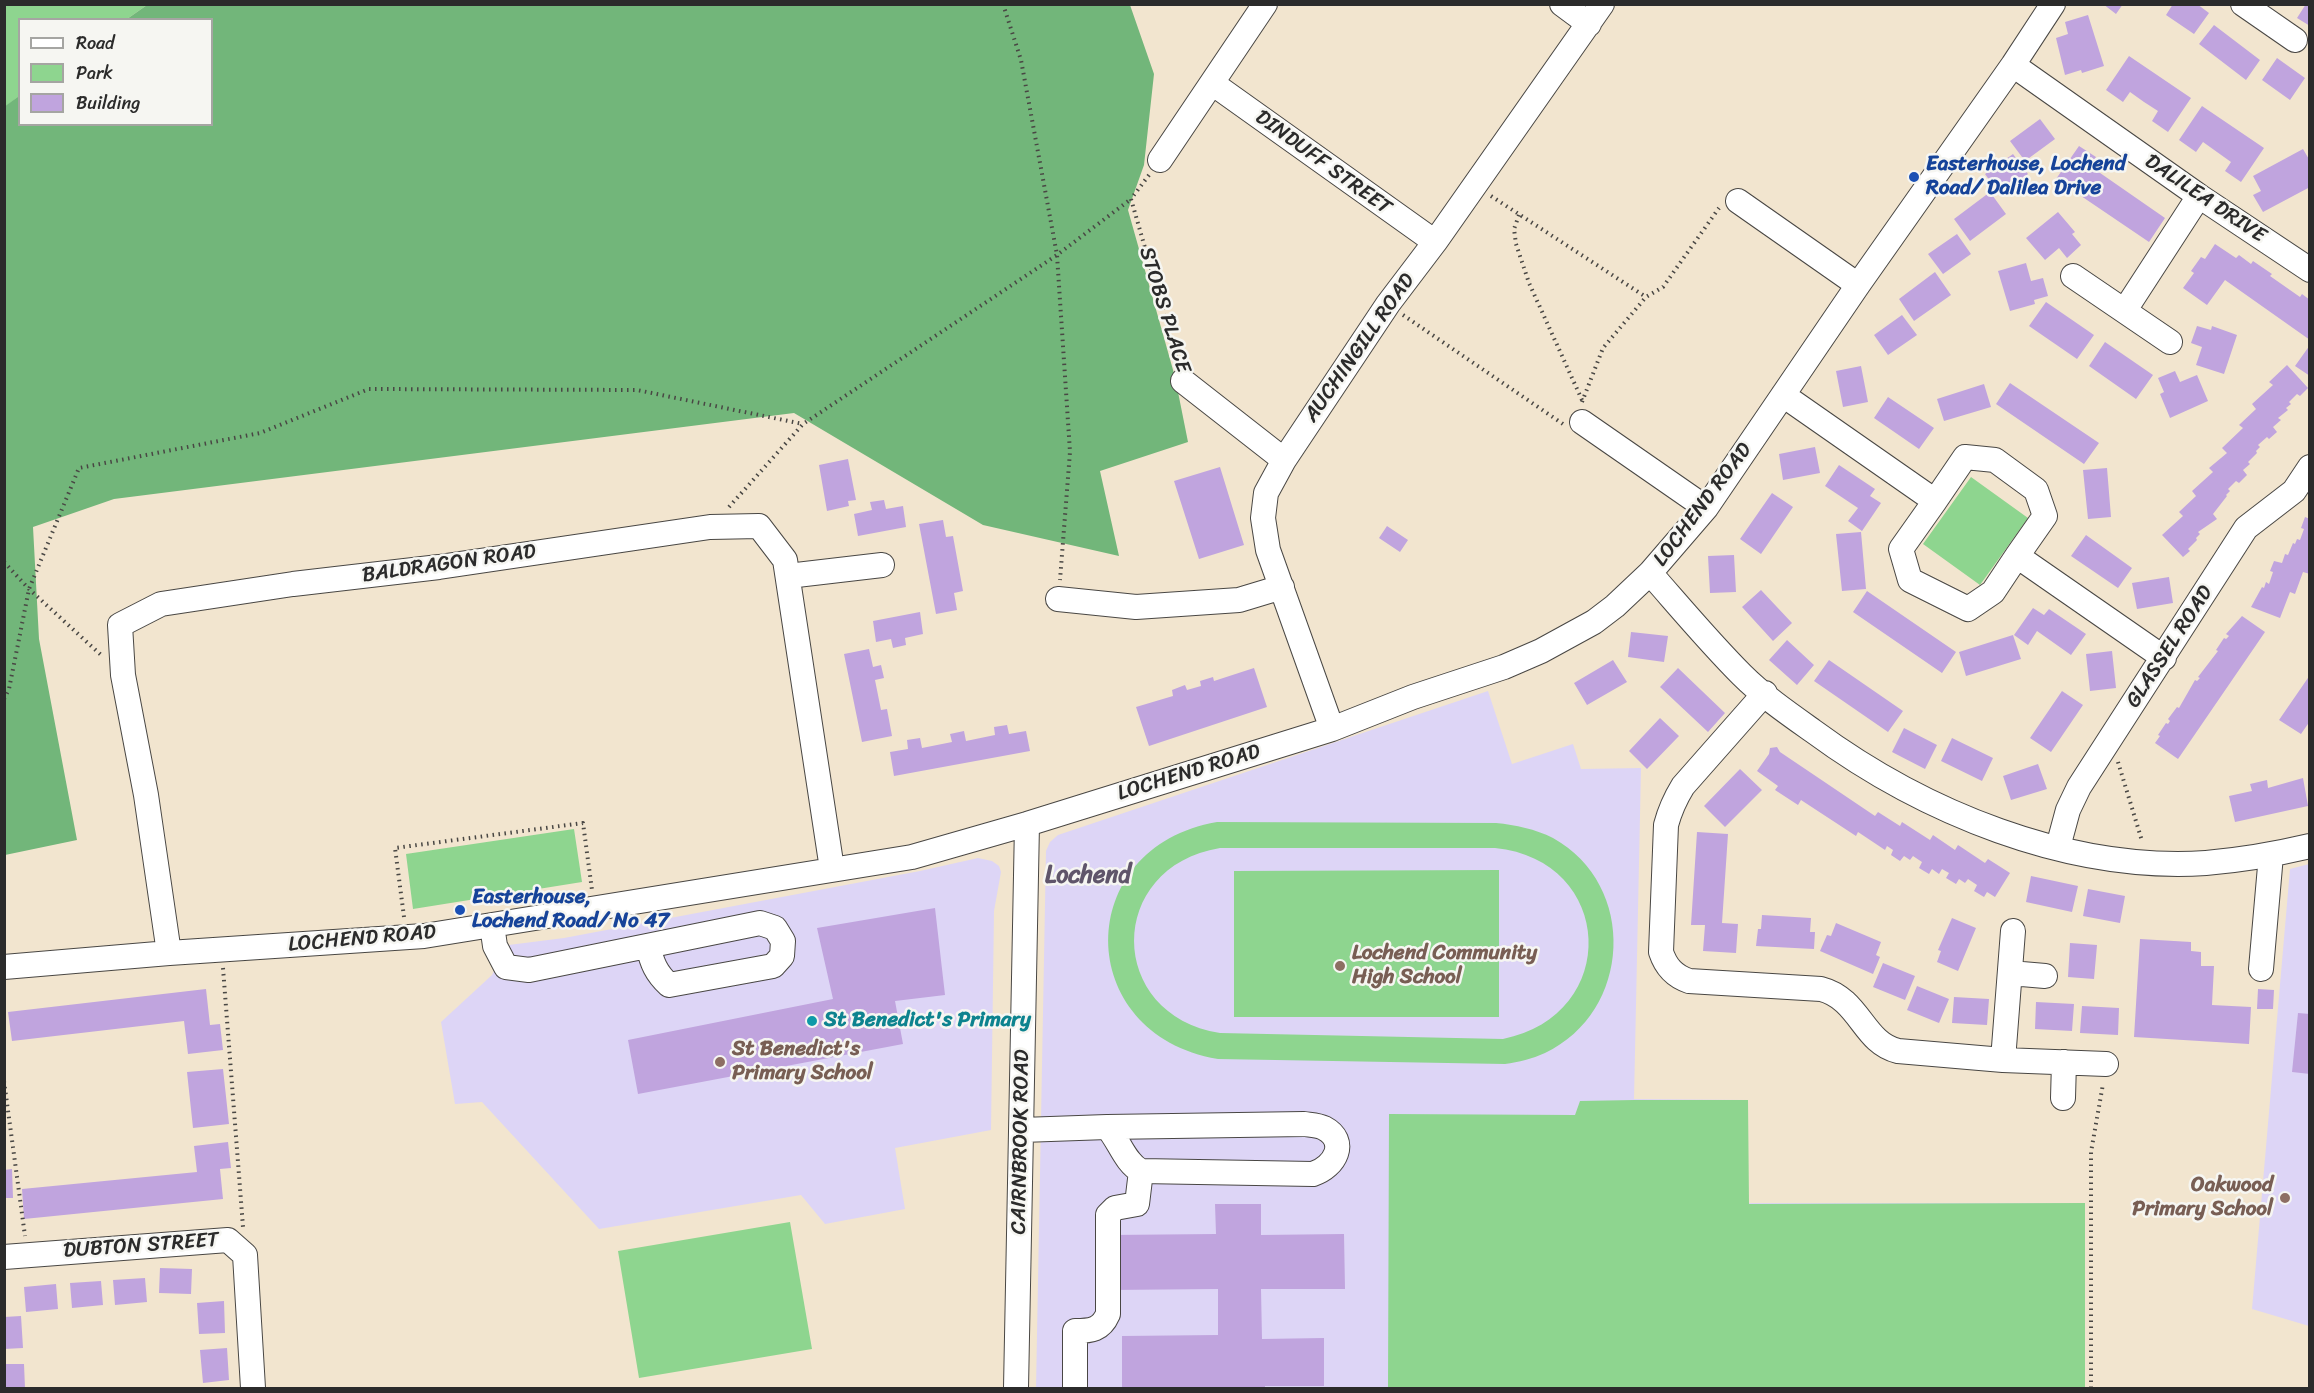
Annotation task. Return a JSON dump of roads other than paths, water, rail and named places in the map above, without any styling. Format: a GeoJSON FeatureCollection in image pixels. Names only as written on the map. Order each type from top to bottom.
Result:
{"type":"FeatureCollection","features":[{"type":"Feature","properties":{"kind":"street"},"geometry":{"type":"LineString","coordinates":[[1160,160],[1265,4]]}},
{"type":"Feature","properties":{"kind":"street"},"geometry":{"type":"LineString","coordinates":[[1562,4],[1596,14]]}},
{"type":"Feature","properties":{"kind":"street","name":"LOCHEND ROAD"},"geometry":{"type":"LineString","coordinates":[[4,968],[169,953],[407,937],[912,857],[1028,824],[1332,729],[1413,697],[1504,667],[1541,651],[1594,622],[1615,606],[1650,573],[1706,508],[2053,4]]}},
{"type":"Feature","properties":{"kind":"street"},"geometry":{"type":"LineString","coordinates":[[2256,8],[2295,40]]}},
{"type":"Feature","properties":{"kind":"street","name":"AUCHINGILL ROAD"},"geometry":{"type":"LineString","coordinates":[[1332,729],[1268,550],[1263,518],[1266,493],[1280,466],[1388,304],[1435,242],[1596,14]]}},
{"type":"Feature","properties":{"kind":"street","name":"DALILEA DRIVE"},"geometry":{"type":"LineString","coordinates":[[2013,65],[2199,196],[2306,261]]}},
{"type":"Feature","properties":{"kind":"street","name":"DINDUFF STREET"},"geometry":{"type":"LineString","coordinates":[[1212,83],[1435,242]]}},
{"type":"Feature","properties":{"kind":"street"},"geometry":{"type":"LineString","coordinates":[[2126,310],[2199,196]]}},
{"type":"Feature","properties":{"kind":"street"},"geometry":{"type":"LineString","coordinates":[[1738,201],[1858,285]]}},
{"type":"Feature","properties":{"kind":"street"},"geometry":{"type":"LineString","coordinates":[[2073,276],[2170,342]]}},
{"type":"Feature","properties":{"kind":"street","name":"STOBS PLACE"},"geometry":{"type":"LineString","coordinates":[[1183,381],[1280,466]]}},
{"type":"Feature","properties":{"kind":"street"},"geometry":{"type":"LineString","coordinates":[[1783,395],[1935,501]]}},
{"type":"Feature","properties":{"kind":"street"},"geometry":{"type":"LineString","coordinates":[[1582,411],[1706,508]]}},
{"type":"Feature","properties":{"kind":"street"},"geometry":{"type":"LineString","coordinates":[[1965,457],[1995,460],[2036,490],[2044,516],[1994,592],[1968,609],[1910,580],[1901,549],[1935,501],[1965,457]]}},
{"type":"Feature","properties":{"kind":"street","name":"GLASSEL ROAD"},"geometry":{"type":"LineString","coordinates":[[2058,847],[2068,810],[2079,787],[2246,528],[2294,491],[2310,467]]}},
{"type":"Feature","properties":{"kind":"street","name":"BALDRAGON ROAD"},"geometry":{"type":"LineString","coordinates":[[169,953],[146,795],[123,675],[120,625],[161,604],[293,584],[439,567],[710,527],[759,526],[785,560],[832,870]]}},
{"type":"Feature","properties":{"kind":"street"},"geometry":{"type":"LineString","coordinates":[[2017,556],[2163,658]]}},
{"type":"Feature","properties":{"kind":"street"},"geometry":{"type":"LineString","coordinates":[[788,576],[882,565]]}},
{"type":"Feature","properties":{"kind":"street"},"geometry":{"type":"LineString","coordinates":[[1650,573],[1743,675],[1765,693],[1838,750],[1890,782],[1944,810],[2003,832],[2105,858],[2149,862],[2206,863],[2271,855],[2310,846]]}},
{"type":"Feature","properties":{"kind":"street"},"geometry":{"type":"LineString","coordinates":[[1058,599],[1148,606],[1239,600],[1282,587]]}},
{"type":"Feature","properties":{"kind":"street"},"geometry":{"type":"LineString","coordinates":[[1765,693],[1683,786],[1670,812],[1666,825],[1661,952],[1664,962],[1679,977],[1689,981],[1821,988],[1833,992],[1848,1003],[1882,1044],[1891,1049],[2003,1060],[2064,1062],[2105,1071]]}},
{"type":"Feature","properties":{"kind":"street","name":"CAIRNBROOK ROAD"},"geometry":{"type":"LineString","coordinates":[[1016,1389],[1028,824]]}},
{"type":"Feature","properties":{"kind":"street"},"geometry":{"type":"LineString","coordinates":[[2261,969],[2271,855]]}},
{"type":"Feature","properties":{"kind":"street"},"geometry":{"type":"LineString","coordinates":[[492,925],[495,946],[506,967],[529,970],[760,923],[775,928],[783,941],[782,956],[773,966],[669,985],[659,976],[653,966],[648,946]]}},
{"type":"Feature","properties":{"kind":"street"},"geometry":{"type":"LineString","coordinates":[[2003,1060],[2013,931]]}},
{"type":"Feature","properties":{"kind":"street"},"geometry":{"type":"LineString","coordinates":[[2010,973],[2045,976]]}},
{"type":"Feature","properties":{"kind":"street"},"geometry":{"type":"LineString","coordinates":[[2063,1098],[2064,1062]]}},
{"type":"Feature","properties":{"kind":"street"},"geometry":{"type":"LineString","coordinates":[[1022,1130],[1107,1127],[1305,1124],[1322,1126],[1332,1134],[1338,1144],[1334,1161],[1324,1170],[1313,1174],[1141,1171],[1134,1168],[1107,1127]]}},
{"type":"Feature","properties":{"kind":"street"},"geometry":{"type":"LineString","coordinates":[[1075,1389],[1075,1331],[1092,1331],[1103,1324],[1108,1314],[1108,1215],[1115,1208],[1137,1204],[1141,1171]]}},
{"type":"Feature","properties":{"kind":"street","name":"DUBTON STREET"},"geometry":{"type":"LineString","coordinates":[[16,1256],[228,1240],[245,1254],[253,1389]]}},
{"type":"Feature","properties":{"kind":"place","name":"Easterhouse, Lochend Road/ Dalilea Drive"},"geometry":{"type":"Point","coordinates":[1914,177]}},
{"type":"Feature","properties":{"kind":"place","name":"Easterhouse, Lochend Road/ No 47"},"geometry":{"type":"Point","coordinates":[460,910]}},
{"type":"Feature","properties":{"kind":"place","name":"Lochend Community High School"},"geometry":{"type":"Point","coordinates":[1340,966]}},
{"type":"Feature","properties":{"kind":"place","name":"St Benedict's Primary"},"geometry":{"type":"Point","coordinates":[812,1021]}},
{"type":"Feature","properties":{"kind":"place","name":"St Benedict's Primary School"},"geometry":{"type":"Point","coordinates":[720,1062]}},
{"type":"Feature","properties":{"kind":"place","name":"Oakwood Primary School"},"geometry":{"type":"Point","coordinates":[2285,1198]}},
{"type":"Feature","properties":{"kind":"district","name":"Lochend"},"geometry":{"type":"Point","coordinates":[1088,876]}}]}
